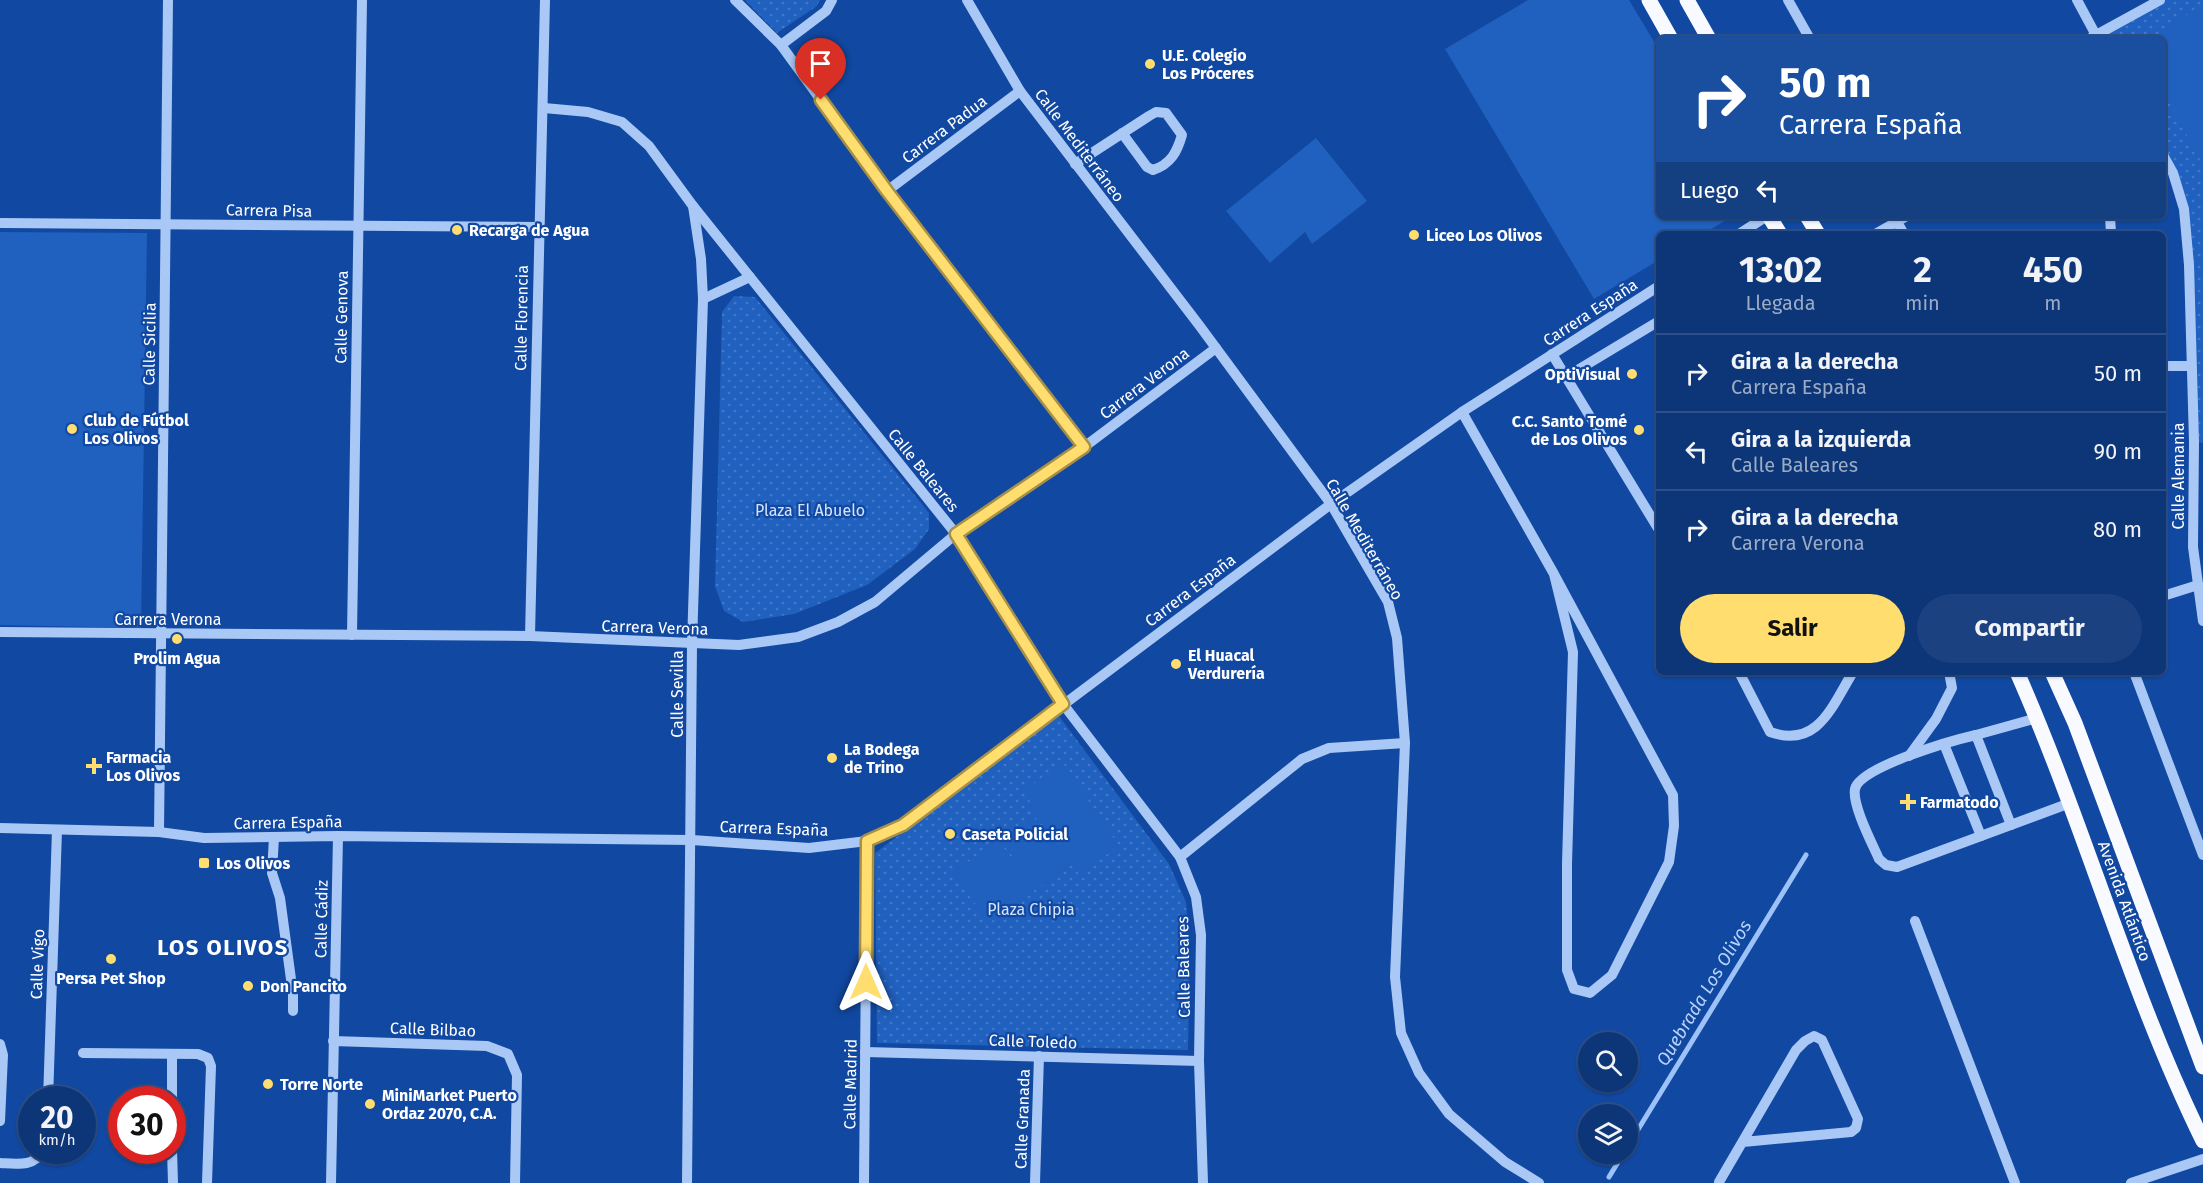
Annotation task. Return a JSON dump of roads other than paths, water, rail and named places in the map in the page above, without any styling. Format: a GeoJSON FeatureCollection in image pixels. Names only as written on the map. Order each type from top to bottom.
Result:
{"type":"FeatureCollection","features":[{"type":"Feature","properties":{"kind":"main road"},"geometry":{"type":"LineString","coordinates":[[1649,0],[1669,36]]}},
{"type":"Feature","properties":{"kind":"main road"},"geometry":{"type":"LineString","coordinates":[[1687,0],[1707,36]]}},
{"type":"Feature","properties":{"kind":"main road","name":"Avenida Atlántico"},"geometry":{"type":"LineString","coordinates":[[2018,675],[2070,803],[2169,1072],[2203,1141]]}},
{"type":"Feature","properties":{"kind":"main road","name":"Avenida Atlántico"},"geometry":{"type":"LineString","coordinates":[[2053,675],[2075,723],[2203,1067]]}},
{"type":"Feature","properties":{"kind":"street","name":"Calle Sicilia"},"geometry":{"type":"LineString","coordinates":[[159,831],[168,0]]}},
{"type":"Feature","properties":{"kind":"street","name":"Calle Genova"},"geometry":{"type":"LineString","coordinates":[[352,635],[362,0]]}},
{"type":"Feature","properties":{"kind":"street","name":"Calle Florencia"},"geometry":{"type":"LineString","coordinates":[[530,636],[545,0]]}},
{"type":"Feature","properties":{"kind":"street"},"geometry":{"type":"LineString","coordinates":[[735,0],[781,45],[887,191],[1084,447]]}},
{"type":"Feature","properties":{"kind":"street"},"geometry":{"type":"LineString","coordinates":[[781,45],[826,11],[832,0]]}},
{"type":"Feature","properties":{"kind":"street","name":"Calle Mediterráneo"},"geometry":{"type":"LineString","coordinates":[[967,0],[1020,91],[1216,348],[1331,504],[1388,602],[1398,638],[1405,743],[1395,977],[1401,1033],[1419,1073],[1449,1114],[1524,1179],[1539,1183]]}},
{"type":"Feature","properties":{"kind":"street"},"geometry":{"type":"LineString","coordinates":[[1788,0],[1808,36]]}},
{"type":"Feature","properties":{"kind":"street"},"geometry":{"type":"LineString","coordinates":[[2077,0],[2093,36]]}},
{"type":"Feature","properties":{"kind":"street"},"geometry":{"type":"LineString","coordinates":[[2097,36],[2160,0]]}},
{"type":"Feature","properties":{"kind":"street","name":"Carrera Padua"},"geometry":{"type":"LineString","coordinates":[[887,191],[1020,91]]}},
{"type":"Feature","properties":{"kind":"street","name":"Calle Baleares"},"geometry":{"type":"LineString","coordinates":[[544,108],[588,112],[622,122],[649,146],[693,206],[956,534],[1063,704],[1180,857],[1196,897],[1201,935],[1199,1061],[1203,1183]]}},
{"type":"Feature","properties":{"kind":"street"},"geometry":{"type":"LineString","coordinates":[[1075,164],[1122,133],[1156,112],[1166,113],[1182,135],[1177,152],[1162,167],[1153,170],[1147,167],[1122,133]]}},
{"type":"Feature","properties":{"kind":"street","name":"Calle Alemania"},"geometry":{"type":"LineString","coordinates":[[2166,160],[2173,173],[2184,209],[2189,265],[2190,366],[2199,442],[2193,547],[2203,621]]}},
{"type":"Feature","properties":{"kind":"street","name":"Calle Sevilla"},"geometry":{"type":"LineString","coordinates":[[687,1183],[692,840],[692,644],[703,299],[701,260],[693,206]]}},
{"type":"Feature","properties":{"kind":"street"},"geometry":{"type":"LineString","coordinates":[[1744,231],[1763,219]]}},
{"type":"Feature","properties":{"kind":"street"},"geometry":{"type":"LineString","coordinates":[[1880,231],[1902,219]]}},
{"type":"Feature","properties":{"kind":"street","name":"Carrera Pisa"},"geometry":{"type":"LineString","coordinates":[[0,223],[166,223],[357,228],[538,227]]}},
{"type":"Feature","properties":{"kind":"street"},"geometry":{"type":"LineString","coordinates":[[703,299],[750,277]]}},
{"type":"Feature","properties":{"kind":"street","name":"Carrera España"},"geometry":{"type":"LineString","coordinates":[[0,828],[159,831],[204,838],[338,836],[692,840],[809,848],[867,841],[903,825],[1331,504],[1462,412],[1656,288]]}},
{"type":"Feature","properties":{"kind":"street"},"geometry":{"type":"LineString","coordinates":[[1566,377],[1656,323]]}},
{"type":"Feature","properties":{"kind":"street","name":"Carrera Verona"},"geometry":{"type":"LineString","coordinates":[[0,632],[530,636],[739,645],[798,637],[838,622],[874,602],[956,534],[1084,447],[1216,348]]}},
{"type":"Feature","properties":{"kind":"street"},"geometry":{"type":"LineString","coordinates":[[1552,354],[1656,525]]}},
{"type":"Feature","properties":{"kind":"street"},"geometry":{"type":"LineString","coordinates":[[2166,366],[2190,366]]}},
{"type":"Feature","properties":{"kind":"street"},"geometry":{"type":"LineString","coordinates":[[1462,412],[1554,574],[1673,795],[1674,826],[1669,862],[1612,975],[1590,993],[1574,989],[1567,970],[1567,864],[1573,652],[1554,574]]}},
{"type":"Feature","properties":{"kind":"street"},"geometry":{"type":"LineString","coordinates":[[2166,595],[2198,585]]}},
{"type":"Feature","properties":{"kind":"street"},"geometry":{"type":"LineString","coordinates":[[1741,675],[1770,732],[1787,738],[1804,735],[1819,726],[1851,675]]}},
{"type":"Feature","properties":{"kind":"street"},"geometry":{"type":"LineString","coordinates":[[1909,756],[1936,719],[1952,688],[1950,675]]}},
{"type":"Feature","properties":{"kind":"street"},"geometry":{"type":"LineString","coordinates":[[2135,675],[2203,855]]}},
{"type":"Feature","properties":{"kind":"street"},"geometry":{"type":"LineString","coordinates":[[2037,718],[1944,744],[1864,775],[1855,787],[1856,800],[1879,859],[1886,865],[1897,867],[2070,803]]}},
{"type":"Feature","properties":{"kind":"street"},"geometry":{"type":"LineString","coordinates":[[1976,735],[2011,825]]}},
{"type":"Feature","properties":{"kind":"street"},"geometry":{"type":"LineString","coordinates":[[1180,857],[1302,759],[1329,748],[1405,743]]}},
{"type":"Feature","properties":{"kind":"street"},"geometry":{"type":"LineString","coordinates":[[1944,744],[1981,836]]}},
{"type":"Feature","properties":{"kind":"street","name":"Calle Vigo"},"geometry":{"type":"LineString","coordinates":[[48,1086],[57,830]]}},
{"type":"Feature","properties":{"kind":"street","name":"Calle Cádiz"},"geometry":{"type":"LineString","coordinates":[[331,1183],[338,836]]}},
{"type":"Feature","properties":{"kind":"street"},"geometry":{"type":"LineString","coordinates":[[274,837],[272,873],[280,898],[293,994],[293,1011]]}},
{"type":"Feature","properties":{"kind":"street","name":"Calle Madrid"},"geometry":{"type":"LineString","coordinates":[[864,1183],[867,841]]}},
{"type":"Feature","properties":{"kind":"street"},"geometry":{"type":"LineString","coordinates":[[1915,921],[2015,1183]]}},
{"type":"Feature","properties":{"kind":"street"},"geometry":{"type":"LineString","coordinates":[[1719,1183],[1796,1050],[1814,1036],[1822,1040],[1858,1119],[1856,1128],[1851,1132],[1743,1142]]}},
{"type":"Feature","properties":{"kind":"street","name":"Calle Bilbao"},"geometry":{"type":"LineString","coordinates":[[333,1041],[487,1046],[508,1054],[517,1075],[515,1183]]}},
{"type":"Feature","properties":{"kind":"street"},"geometry":{"type":"LineString","coordinates":[[0,1044],[3,1056],[0,1121]]}},
{"type":"Feature","properties":{"kind":"street","name":"Calle Toledo"},"geometry":{"type":"LineString","coordinates":[[865,1052],[1199,1061]]}},
{"type":"Feature","properties":{"kind":"street"},"geometry":{"type":"LineString","coordinates":[[83,1053],[198,1054],[208,1058],[211,1066],[207,1183]]}},
{"type":"Feature","properties":{"kind":"street"},"geometry":{"type":"LineString","coordinates":[[172,1054],[172,1086]]}},
{"type":"Feature","properties":{"kind":"street","name":"Calle Granada"},"geometry":{"type":"LineString","coordinates":[[1035,1183],[1038,1056]]}},
{"type":"Feature","properties":{"kind":"street"},"geometry":{"type":"LineString","coordinates":[[2131,1183],[2203,1159]]}},
{"type":"Feature","properties":{"kind":"street"},"geometry":{"type":"LineString","coordinates":[[0,1163],[18,1164]]}},
{"type":"Feature","properties":{"kind":"street"},"geometry":{"type":"LineString","coordinates":[[172,1164],[172,1183]]}},
{"type":"Feature","properties":{"kind":"waterway","name":"Quebrada Los Olivos"},"geometry":{"type":"LineString","coordinates":[[1638,1130],[1806,855]]}},
{"type":"Feature","properties":{"kind":"waterway","name":"Quebrada Los Olivos"},"geometry":{"type":"LineString","coordinates":[[1609,1177],[1617,1164]]}},
{"type":"Feature","properties":{"kind":"place","name":"U.E. Colegio Los Próceres"},"geometry":{"type":"Point","coordinates":[1150,64]}},
{"type":"Feature","properties":{"kind":"place","name":"Recarga de Agua"},"geometry":{"type":"Point","coordinates":[457,230]}},
{"type":"Feature","properties":{"kind":"place","name":"Liceo Los Olivos"},"geometry":{"type":"Point","coordinates":[1414,235]}},
{"type":"Feature","properties":{"kind":"place","name":"OptiVisual"},"geometry":{"type":"Point","coordinates":[1632,374]}},
{"type":"Feature","properties":{"kind":"place","name":"Club de Fútbol Los Olivos"},"geometry":{"type":"Point","coordinates":[72,429]}},
{"type":"Feature","properties":{"kind":"place","name":"C.C. Santo Tomé de Los Olivos"},"geometry":{"type":"Point","coordinates":[1639,430]}},
{"type":"Feature","properties":{"kind":"place","name":"Prolim Agua"},"geometry":{"type":"Point","coordinates":[177,639]}},
{"type":"Feature","properties":{"kind":"place","name":"El Huacal Verdurería"},"geometry":{"type":"Point","coordinates":[1176,664]}},
{"type":"Feature","properties":{"kind":"place","name":"La Bodega de Trino"},"geometry":{"type":"Point","coordinates":[832,758]}},
{"type":"Feature","properties":{"kind":"place","name":"Farmacia Los Olivos"},"geometry":{"type":"Point","coordinates":[94,766]}},
{"type":"Feature","properties":{"kind":"place","name":"Farmatodo"},"geometry":{"type":"Point","coordinates":[1908,802]}},
{"type":"Feature","properties":{"kind":"place","name":"Caseta Policial"},"geometry":{"type":"Point","coordinates":[950,834]}},
{"type":"Feature","properties":{"kind":"place","name":"Los Olivos"},"geometry":{"type":"Point","coordinates":[204,863]}},
{"type":"Feature","properties":{"kind":"place","name":"Persa Pet Shop"},"geometry":{"type":"Point","coordinates":[111,959]}},
{"type":"Feature","properties":{"kind":"place","name":"Don Pancito"},"geometry":{"type":"Point","coordinates":[248,986]}},
{"type":"Feature","properties":{"kind":"place","name":"Torre Norte"},"geometry":{"type":"Point","coordinates":[268,1084]}},
{"type":"Feature","properties":{"kind":"place","name":"MiniMarket Puerto Ordaz 2070, C.A."},"geometry":{"type":"Point","coordinates":[370,1104]}},
{"type":"Feature","properties":{"kind":"district","name":"LOS OLIVOS"},"geometry":{"type":"Point","coordinates":[223,947]}},
{"type":"Feature","properties":{"kind":"park label","name":"Plaza El Abuelo"},"geometry":{"type":"Point","coordinates":[810,510]}},
{"type":"Feature","properties":{"kind":"park label","name":"Plaza Chipia"},"geometry":{"type":"Point","coordinates":[1031,909]}}]}
